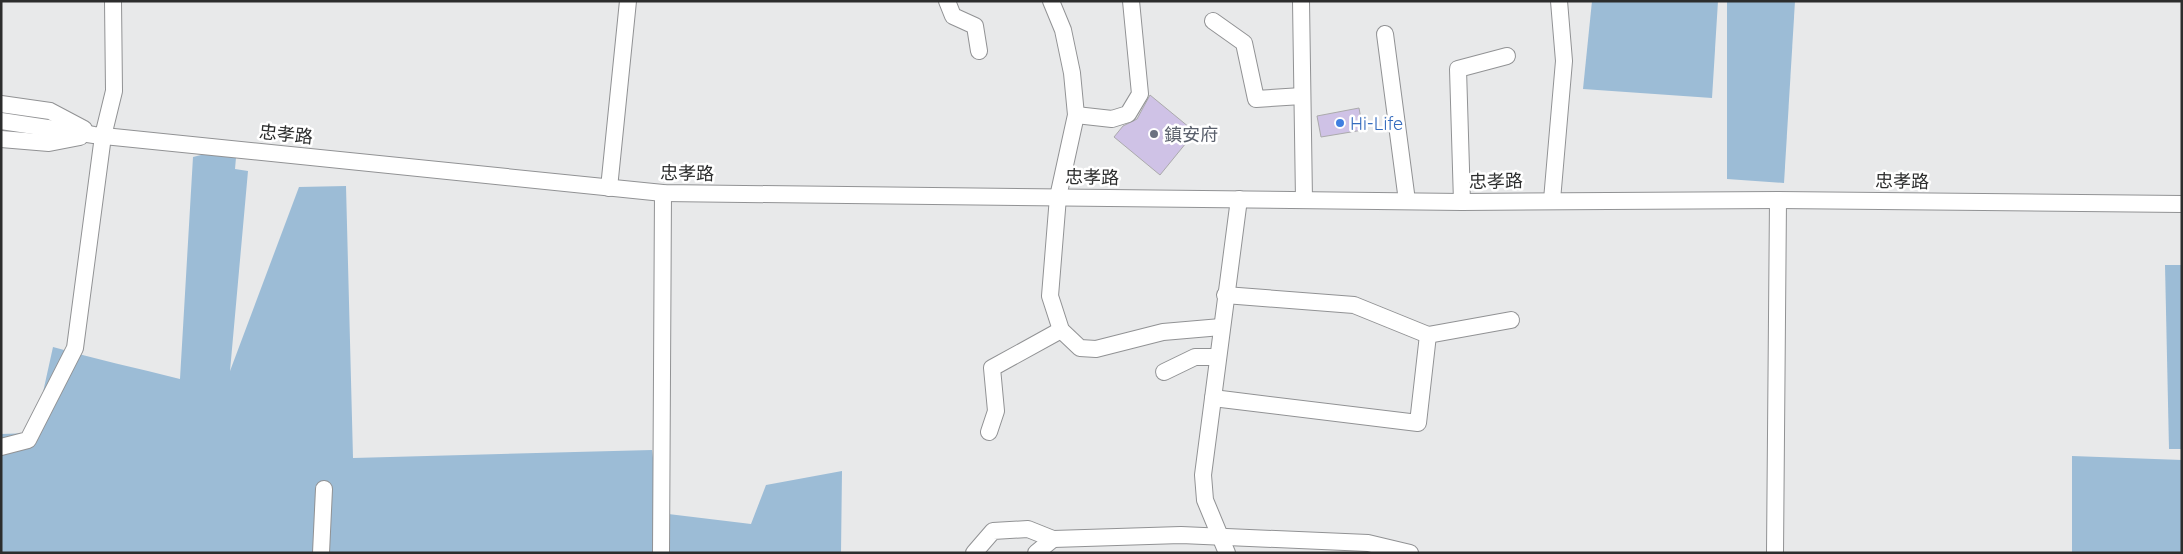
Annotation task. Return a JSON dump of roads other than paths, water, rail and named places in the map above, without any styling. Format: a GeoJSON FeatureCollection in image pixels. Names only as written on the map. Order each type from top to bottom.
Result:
{"type":"FeatureCollection","features":[{"type":"Feature","properties":{"kind":"street"},"geometry":{"type":"LineString","coordinates":[[1,447],[28,440],[75,348],[99,135],[114,91],[113,1]]}},
{"type":"Feature","properties":{"kind":"street"},"geometry":{"type":"LineString","coordinates":[[609,188],[628,1]]}},
{"type":"Feature","properties":{"kind":"street"},"geometry":{"type":"LineString","coordinates":[[947,1],[953,16],[975,26],[979,52]]}},
{"type":"Feature","properties":{"kind":"street"},"geometry":{"type":"LineString","coordinates":[[1051,1],[1063,30],[1072,73],[1076,115],[1058,197],[1050,296],[1061,330],[1080,348],[1096,348],[1162,332],[1221,327]]}},
{"type":"Feature","properties":{"kind":"street"},"geometry":{"type":"LineString","coordinates":[[1076,115],[1112,119],[1128,114],[1140,94],[1131,1]]}},
{"type":"Feature","properties":{"kind":"street"},"geometry":{"type":"LineString","coordinates":[[1301,1],[1304,200]]}},
{"type":"Feature","properties":{"kind":"street"},"geometry":{"type":"LineString","coordinates":[[1552,200],[1564,61],[1559,1]]}},
{"type":"Feature","properties":{"kind":"street"},"geometry":{"type":"LineString","coordinates":[[1213,21],[1244,43],[1256,99],[1302,96]]}},
{"type":"Feature","properties":{"kind":"street"},"geometry":{"type":"LineString","coordinates":[[1386,34],[1407,201]]}},
{"type":"Feature","properties":{"kind":"street"},"geometry":{"type":"LineString","coordinates":[[1462,202],[1458,69],[1507,56]]}},
{"type":"Feature","properties":{"kind":"street"},"geometry":{"type":"LineString","coordinates":[[1,104],[50,111],[99,135]]}},
{"type":"Feature","properties":{"kind":"street","name":"忠孝路"},"geometry":{"type":"LineString","coordinates":[[4,121],[99,135],[663,193],[1462,202],[1778,200],[2182,204]]}},
{"type":"Feature","properties":{"kind":"street"},"geometry":{"type":"LineString","coordinates":[[1,139],[49,143],[99,135]]}},
{"type":"Feature","properties":{"kind":"street"},"geometry":{"type":"LineString","coordinates":[[660,553],[663,193]]}},
{"type":"Feature","properties":{"kind":"street"},"geometry":{"type":"LineString","coordinates":[[1224,546],[1205,500],[1203,475],[1239,199]]}},
{"type":"Feature","properties":{"kind":"street"},"geometry":{"type":"LineString","coordinates":[[1775,553],[1778,200]]}},
{"type":"Feature","properties":{"kind":"street"},"geometry":{"type":"LineString","coordinates":[[1226,295],[1354,305],[1428,335],[1511,320]]}},
{"type":"Feature","properties":{"kind":"street"},"geometry":{"type":"LineString","coordinates":[[990,432],[996,410],[992,368],[1061,330]]}},
{"type":"Feature","properties":{"kind":"street"},"geometry":{"type":"LineString","coordinates":[[1212,398],[1418,424],[1428,335]]}},
{"type":"Feature","properties":{"kind":"street"},"geometry":{"type":"LineString","coordinates":[[1164,372],[1195,358],[1218,357]]}},
{"type":"Feature","properties":{"kind":"street"},"geometry":{"type":"LineString","coordinates":[[321,553],[324,489]]}},
{"type":"Feature","properties":{"kind":"street"},"geometry":{"type":"LineString","coordinates":[[974,553],[993,531],[1028,529],[1053,539],[1181,535],[1224,546],[1368,543],[1410,553]]}},
{"type":"Feature","properties":{"kind":"street"},"geometry":{"type":"LineString","coordinates":[[1036,553],[1053,539]]}},
{"type":"Feature","properties":{"kind":"water"},"geometry":{"type":"Polygon","coordinates":[[[1592,1],[1718,1],[1712,98],[1583,89],[1592,1]]]}},
{"type":"Feature","properties":{"kind":"water"},"geometry":{"type":"Polygon","coordinates":[[[1727,1],[1795,1],[1784,183],[1727,179],[1727,1]]]}},
{"type":"Feature","properties":{"kind":"water"},"geometry":{"type":"Polygon","coordinates":[[[237,146],[235,169],[248,171],[230,371],[299,187],[346,186],[353,458],[652,450],[660,513],[751,524],[766,485],[842,471],[841,553],[1,553],[1,434],[34,433],[53,347],[180,379],[193,157],[237,146]]]}},
{"type":"Feature","properties":{"kind":"water"},"geometry":{"type":"Polygon","coordinates":[[[2165,265],[2182,265],[2182,449],[2169,449],[2165,265]]]}},
{"type":"Feature","properties":{"kind":"water"},"geometry":{"type":"Polygon","coordinates":[[[2072,456],[2182,460],[2182,553],[2072,553],[2072,456]]]}},
{"type":"Feature","properties":{"kind":"place","name":"Hi-Life"},"geometry":{"type":"Point","coordinates":[1340,123]}},
{"type":"Feature","properties":{"kind":"place","name":"鎮安府"},"geometry":{"type":"Point","coordinates":[1154,134]}}]}
